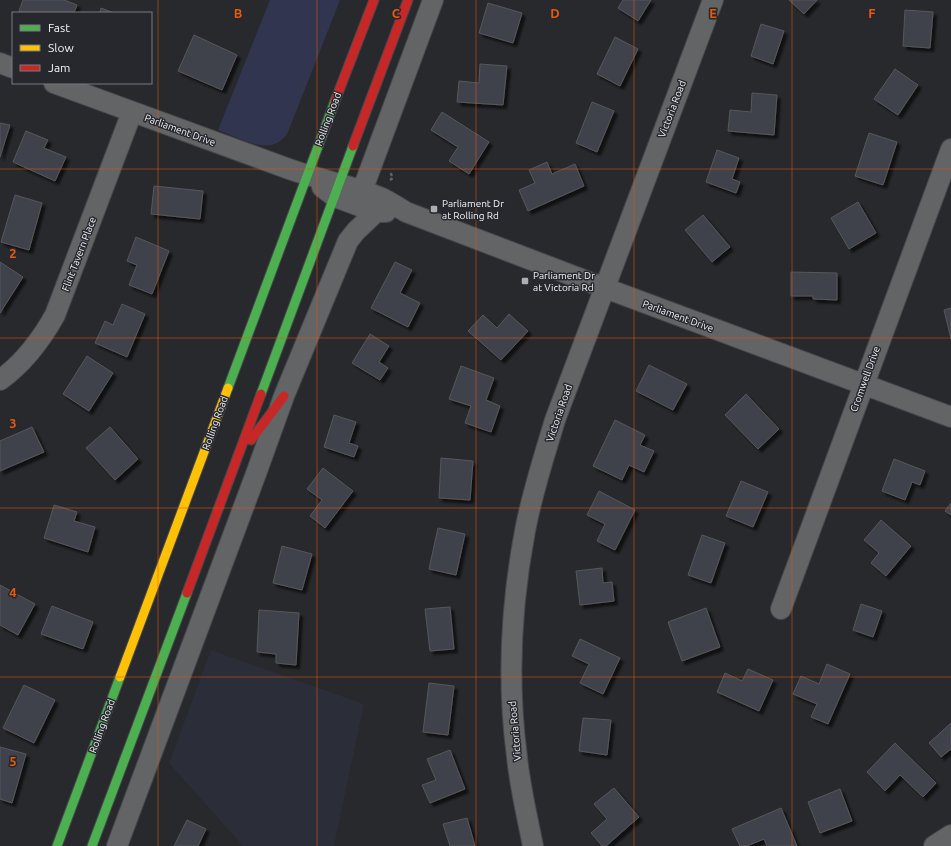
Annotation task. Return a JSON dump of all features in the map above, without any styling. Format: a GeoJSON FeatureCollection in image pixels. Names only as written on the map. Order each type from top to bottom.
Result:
{"type":"FeatureCollection","features":[{"type":"Feature","properties":{"kind":"main road","name":"Rolling Road"},"geometry":{"type":"LineString","coordinates":[[57,846],[307,175],[374,0]]}},
{"type":"Feature","properties":{"kind":"main road"},"geometry":{"type":"LineString","coordinates":[[92,846],[408,0]]}},
{"type":"Feature","properties":{"kind":"main road"},"geometry":{"type":"LineString","coordinates":[[236,460],[284,396]]}},
{"type":"Feature","properties":{"kind":"street"},"geometry":{"type":"LineString","coordinates":[[362,191],[433,0]]}},
{"type":"Feature","properties":{"kind":"street","name":"Victoria Road"},"geometry":{"type":"LineString","coordinates":[[533,846],[523,801],[517,756],[513,707],[513,618],[518,572],[525,530],[534,489],[555,420],[713,0]]}},
{"type":"Feature","properties":{"kind":"street"},"geometry":{"type":"LineString","coordinates":[[0,63],[12,68]]}},
{"type":"Feature","properties":{"kind":"street","name":"Parliament Drive"},"geometry":{"type":"LineString","coordinates":[[57,84],[307,175],[376,212],[406,212]]}},
{"type":"Feature","properties":{"kind":"street","name":"Flint Tavern Place"},"geometry":{"type":"LineString","coordinates":[[0,380],[10,373],[30,353],[55,315],[132,112]]}},
{"type":"Feature","properties":{"kind":"street","name":"Cromwell Drive"},"geometry":{"type":"LineString","coordinates":[[781,609],[951,149]]}},
{"type":"Feature","properties":{"kind":"street","name":"Parliament Drive"},"geometry":{"type":"LineString","coordinates":[[337,190],[362,191],[382,198],[406,212],[951,417]]}},
{"type":"Feature","properties":{"kind":"street"},"geometry":{"type":"LineString","coordinates":[[117,846],[249,494],[284,396],[348,240],[356,230],[376,212]]}},
{"type":"Feature","properties":{"kind":"street"},"geometry":{"type":"LineString","coordinates":[[934,846],[951,835]]}},
{"type":"Feature","properties":{"kind":"shaded area"},"geometry":{"type":"Polygon","coordinates":[[[270,0],[340,0],[288,132],[281,140],[274,144],[265,145],[246,141],[218,130],[270,0]]]}},
{"type":"Feature","properties":{"kind":"shaded area"},"geometry":{"type":"Polygon","coordinates":[[[211,650],[364,704],[334,846],[243,846],[169,763],[211,650]]]}},
{"type":"Feature","properties":{"kind":"building"},"geometry":{"type":"Polygon","coordinates":[[[23,0],[64,0],[77,5],[74,12],[19,11],[23,0]]]}},
{"type":"Feature","properties":{"kind":"building"},"geometry":{"type":"Polygon","coordinates":[[[623,0],[651,0],[638,21],[618,8],[623,0]]]}},
{"type":"Feature","properties":{"kind":"building"},"geometry":{"type":"Polygon","coordinates":[[[789,0],[817,0],[804,14],[789,0]]]}},
{"type":"Feature","properties":{"kind":"building"},"geometry":{"type":"Polygon","coordinates":[[[488,3],[522,13],[513,43],[479,33],[488,3]]]}},
{"type":"Feature","properties":{"kind":"building"},"geometry":{"type":"Polygon","coordinates":[[[101,8],[111,12],[100,12],[101,8]]]}},
{"type":"Feature","properties":{"kind":"building"},"geometry":{"type":"Polygon","coordinates":[[[905,10],[933,12],[930,48],[903,46],[905,10]]]}},
{"type":"Feature","properties":{"kind":"building"},"geometry":{"type":"Polygon","coordinates":[[[761,24],[784,31],[773,64],[751,56],[761,24]]]}},
{"type":"Feature","properties":{"kind":"building"},"geometry":{"type":"Polygon","coordinates":[[[194,35],[237,55],[222,90],[178,71],[194,35]]]}},
{"type":"Feature","properties":{"kind":"building"},"geometry":{"type":"Polygon","coordinates":[[[615,37],[638,49],[620,86],[597,74],[615,37]]]}},
{"type":"Feature","properties":{"kind":"building"},"geometry":{"type":"Polygon","coordinates":[[[480,64],[507,66],[503,105],[457,102],[459,81],[479,83],[480,64]]]}},
{"type":"Feature","properties":{"kind":"building"},"geometry":{"type":"Polygon","coordinates":[[[895,69],[918,85],[898,115],[874,99],[895,69]]]}},
{"type":"Feature","properties":{"kind":"building"},"geometry":{"type":"Polygon","coordinates":[[[752,93],[777,95],[774,135],[728,131],[730,110],[751,112],[752,93]]]}},
{"type":"Feature","properties":{"kind":"building"},"geometry":{"type":"Polygon","coordinates":[[[592,102],[614,111],[597,152],[576,143],[592,102]]]}},
{"type":"Feature","properties":{"kind":"building"},"geometry":{"type":"Polygon","coordinates":[[[442,112],[489,142],[469,174],[449,161],[458,147],[431,130],[442,112]]]}},
{"type":"Feature","properties":{"kind":"building"},"geometry":{"type":"Polygon","coordinates":[[[0,123],[10,125],[0,157],[0,123]]]}},
{"type":"Feature","properties":{"kind":"building"},"geometry":{"type":"Polygon","coordinates":[[[26,131],[48,140],[44,148],[66,157],[55,181],[13,162],[26,131]]]}},
{"type":"Feature","properties":{"kind":"building"},"geometry":{"type":"Polygon","coordinates":[[[869,133],[897,142],[883,185],[855,176],[869,133]]]}},
{"type":"Feature","properties":{"kind":"building"},"geometry":{"type":"Polygon","coordinates":[[[717,150],[739,158],[732,179],[740,182],[736,193],[706,182],[717,150]]]}},
{"type":"Feature","properties":{"kind":"building"},"geometry":{"type":"Polygon","coordinates":[[[547,162],[552,174],[575,164],[584,186],[528,211],[519,190],[535,183],[529,170],[547,162]]]}},
{"type":"Feature","properties":{"kind":"building"},"geometry":{"type":"Polygon","coordinates":[[[154,186],[203,191],[200,219],[151,214],[154,186]]]}},
{"type":"Feature","properties":{"kind":"building"},"geometry":{"type":"Polygon","coordinates":[[[15,195],[42,203],[29,250],[1,242],[15,195]]]}},
{"type":"Feature","properties":{"kind":"building"},"geometry":{"type":"Polygon","coordinates":[[[858,202],[876,233],[849,249],[831,218],[858,202]]]}},
{"type":"Feature","properties":{"kind":"building"},"geometry":{"type":"Polygon","coordinates":[[[703,215],[730,247],[712,262],[685,230],[703,215]]]}},
{"type":"Feature","properties":{"kind":"building"},"geometry":{"type":"Polygon","coordinates":[[[136,237],[169,251],[152,294],[129,285],[137,265],[127,261],[136,237]]]}},
{"type":"Feature","properties":{"kind":"building"},"geometry":{"type":"Polygon","coordinates":[[[0,262],[23,277],[0,313],[0,262]]]}},
{"type":"Feature","properties":{"kind":"building"},"geometry":{"type":"Polygon","coordinates":[[[395,262],[412,270],[400,293],[420,303],[408,327],[371,308],[395,262]]]}},
{"type":"Feature","properties":{"kind":"building"},"geometry":{"type":"Polygon","coordinates":[[[791,272],[837,273],[837,300],[813,299],[813,296],[791,296],[791,272]]]}},
{"type":"Feature","properties":{"kind":"building"},"geometry":{"type":"Polygon","coordinates":[[[122,304],[145,314],[127,357],[95,343],[105,321],[113,325],[122,304]]]}},
{"type":"Feature","properties":{"kind":"building"},"geometry":{"type":"Polygon","coordinates":[[[951,308],[951,339],[944,310],[951,308]]]}},
{"type":"Feature","properties":{"kind":"building"},"geometry":{"type":"Polygon","coordinates":[[[509,314],[528,331],[501,360],[468,331],[483,315],[497,328],[509,314]]]}},
{"type":"Feature","properties":{"kind":"building"},"geometry":{"type":"Polygon","coordinates":[[[370,334],[389,346],[379,362],[388,368],[380,380],[352,363],[370,334]]]}},
{"type":"Feature","properties":{"kind":"building"},"geometry":{"type":"Polygon","coordinates":[[[87,356],[113,373],[89,411],[63,394],[87,356]]]}},
{"type":"Feature","properties":{"kind":"building"},"geometry":{"type":"Polygon","coordinates":[[[649,365],[687,384],[673,410],[636,391],[649,365]]]}},
{"type":"Feature","properties":{"kind":"building"},"geometry":{"type":"Polygon","coordinates":[[[461,366],[494,378],[486,400],[500,406],[491,432],[465,423],[471,406],[449,399],[461,366]]]}},
{"type":"Feature","properties":{"kind":"building"},"geometry":{"type":"Polygon","coordinates":[[[746,394],[779,429],[758,449],[725,415],[746,394]]]}},
{"type":"Feature","properties":{"kind":"building"},"geometry":{"type":"Polygon","coordinates":[[[334,415],[356,422],[349,443],[358,446],[354,457],[324,447],[334,415]]]}},
{"type":"Feature","properties":{"kind":"building"},"geometry":{"type":"Polygon","coordinates":[[[615,420],[645,435],[640,445],[654,451],[644,472],[629,465],[622,480],[593,466],[615,420]]]}},
{"type":"Feature","properties":{"kind":"building"},"geometry":{"type":"Polygon","coordinates":[[[32,427],[44,452],[0,471],[0,441],[32,427]]]}},
{"type":"Feature","properties":{"kind":"building"},"geometry":{"type":"Polygon","coordinates":[[[110,427],[138,459],[115,480],[86,448],[110,427]]]}},
{"type":"Feature","properties":{"kind":"building"},"geometry":{"type":"Polygon","coordinates":[[[441,458],[473,461],[470,500],[439,498],[441,458]]]}},
{"type":"Feature","properties":{"kind":"building"},"geometry":{"type":"Polygon","coordinates":[[[894,459],[925,471],[920,485],[912,482],[905,500],[882,491],[894,459]]]}},
{"type":"Feature","properties":{"kind":"building"},"geometry":{"type":"Polygon","coordinates":[[[323,468],[353,491],[325,528],[310,516],[322,500],[307,489],[323,468]]]}},
{"type":"Feature","properties":{"kind":"building"},"geometry":{"type":"Polygon","coordinates":[[[741,481],[768,492],[753,527],[726,516],[741,481]]]}},
{"type":"Feature","properties":{"kind":"building"},"geometry":{"type":"Polygon","coordinates":[[[599,491],[635,510],[615,550],[597,541],[605,524],[587,515],[599,491]]]}},
{"type":"Feature","properties":{"kind":"building"},"geometry":{"type":"Polygon","coordinates":[[[951,503],[951,515],[945,511],[951,503]]]}},
{"type":"Feature","properties":{"kind":"building"},"geometry":{"type":"Polygon","coordinates":[[[54,505],[77,512],[74,521],[95,527],[88,552],[44,538],[54,505]]]}},
{"type":"Feature","properties":{"kind":"building"},"geometry":{"type":"Polygon","coordinates":[[[881,520],[911,546],[886,576],[871,563],[879,553],[864,540],[881,520]]]}},
{"type":"Feature","properties":{"kind":"building"},"geometry":{"type":"Polygon","coordinates":[[[438,528],[465,534],[456,575],[429,569],[438,528]]]}},
{"type":"Feature","properties":{"kind":"building"},"geometry":{"type":"Polygon","coordinates":[[[702,535],[725,543],[711,583],[688,575],[702,535]]]}},
{"type":"Feature","properties":{"kind":"building"},"geometry":{"type":"Polygon","coordinates":[[[282,546],[312,554],[302,590],[273,583],[282,546]]]}},
{"type":"Feature","properties":{"kind":"building"},"geometry":{"type":"Polygon","coordinates":[[[602,568],[603,583],[612,582],[614,601],[580,605],[576,571],[602,568]]]}},
{"type":"Feature","properties":{"kind":"building"},"geometry":{"type":"Polygon","coordinates":[[[0,585],[35,604],[18,635],[0,625],[0,585]]]}},
{"type":"Feature","properties":{"kind":"building"},"geometry":{"type":"Polygon","coordinates":[[[861,604],[882,611],[873,637],[853,630],[861,604]]]}},
{"type":"Feature","properties":{"kind":"building"},"geometry":{"type":"Polygon","coordinates":[[[52,606],[93,622],[83,649],[41,634],[52,606]]]}},
{"type":"Feature","properties":{"kind":"building"},"geometry":{"type":"Polygon","coordinates":[[[450,607],[454,649],[430,651],[425,609],[450,607]]]}},
{"type":"Feature","properties":{"kind":"building"},"geometry":{"type":"Polygon","coordinates":[[[706,608],[720,647],[682,661],[668,622],[706,608]]]}},
{"type":"Feature","properties":{"kind":"building"},"geometry":{"type":"Polygon","coordinates":[[[259,610],[299,613],[296,665],[276,663],[276,654],[257,652],[259,610]]]}},
{"type":"Feature","properties":{"kind":"building"},"geometry":{"type":"Polygon","coordinates":[[[580,639],[620,658],[603,694],[580,683],[589,664],[572,656],[580,639]]]}},
{"type":"Feature","properties":{"kind":"building"},"geometry":{"type":"Polygon","coordinates":[[[827,664],[850,674],[828,724],[811,717],[817,704],[793,694],[801,676],[819,684],[827,664]]]}},
{"type":"Feature","properties":{"kind":"building"},"geometry":{"type":"Polygon","coordinates":[[[748,669],[773,680],[759,711],[717,692],[725,673],[742,681],[748,669]]]}},
{"type":"Feature","properties":{"kind":"building"},"geometry":{"type":"Polygon","coordinates":[[[429,683],[454,686],[448,735],[423,732],[429,683]]]}},
{"type":"Feature","properties":{"kind":"building"},"geometry":{"type":"Polygon","coordinates":[[[24,685],[55,700],[34,743],[3,728],[24,685]]]}},
{"type":"Feature","properties":{"kind":"building"},"geometry":{"type":"Polygon","coordinates":[[[583,718],[611,720],[607,755],[579,751],[583,718]]]}},
{"type":"Feature","properties":{"kind":"building"},"geometry":{"type":"Polygon","coordinates":[[[951,723],[951,749],[941,757],[929,743],[951,723]]]}},
{"type":"Feature","properties":{"kind":"building"},"geometry":{"type":"Polygon","coordinates":[[[895,743],[936,783],[923,797],[900,775],[885,791],[867,772],[895,743]]]}},
{"type":"Feature","properties":{"kind":"building"},"geometry":{"type":"Polygon","coordinates":[[[0,747],[26,754],[12,803],[0,799],[0,747]]]}},
{"type":"Feature","properties":{"kind":"building"},"geometry":{"type":"Polygon","coordinates":[[[450,750],[465,789],[430,803],[422,785],[436,780],[427,759],[450,750]]]}},
{"type":"Feature","properties":{"kind":"building"},"geometry":{"type":"Polygon","coordinates":[[[614,788],[639,817],[606,846],[602,846],[591,833],[607,819],[594,804],[614,788]]]}},
{"type":"Feature","properties":{"kind":"building"},"geometry":{"type":"Polygon","coordinates":[[[840,789],[852,821],[820,833],[808,802],[840,789]]]}},
{"type":"Feature","properties":{"kind":"building"},"geometry":{"type":"Polygon","coordinates":[[[781,808],[797,846],[767,846],[764,839],[747,846],[740,846],[732,829],[781,808]]]}},
{"type":"Feature","properties":{"kind":"building"},"geometry":{"type":"Polygon","coordinates":[[[467,818],[475,846],[450,846],[443,824],[467,818]]]}},
{"type":"Feature","properties":{"kind":"building"},"geometry":{"type":"Polygon","coordinates":[[[187,820],[206,829],[198,846],[174,846],[187,820]]]}},
{"type":"Feature","properties":{"kind":"traffic: fast"},"geometry":{"type":"LineString","coordinates":[[228,388],[335,101]]}},
{"type":"Feature","properties":{"kind":"traffic: fast"},"geometry":{"type":"LineString","coordinates":[[261,394],[353,146]]}},
{"type":"Feature","properties":{"kind":"traffic: fast"},"geometry":{"type":"LineString","coordinates":[[92,846],[187,593]]}},
{"type":"Feature","properties":{"kind":"traffic: fast"},"geometry":{"type":"LineString","coordinates":[[57,846],[120,677]]}},
{"type":"Feature","properties":{"kind":"traffic: slow"},"geometry":{"type":"LineString","coordinates":[[120,677],[228,388]]}},
{"type":"Feature","properties":{"kind":"traffic: jam"},"geometry":{"type":"LineString","coordinates":[[335,101],[374,0]]}},
{"type":"Feature","properties":{"kind":"traffic: jam"},"geometry":{"type":"LineString","coordinates":[[353,146],[408,0]]}},
{"type":"Feature","properties":{"kind":"traffic: jam"},"geometry":{"type":"LineString","coordinates":[[187,593],[261,394]]}},
{"type":"Feature","properties":{"kind":"traffic: jam"},"geometry":{"type":"LineString","coordinates":[[251,440],[284,396]]}},
{"type":"Feature","properties":{"kind":"place","name":"Parliament Dr at Rolling Rd"},"geometry":{"type":"Point","coordinates":[434,209]}},
{"type":"Feature","properties":{"kind":"place","name":"Parliament Dr at Victoria Rd"},"geometry":{"type":"Point","coordinates":[525,281]}}]}
